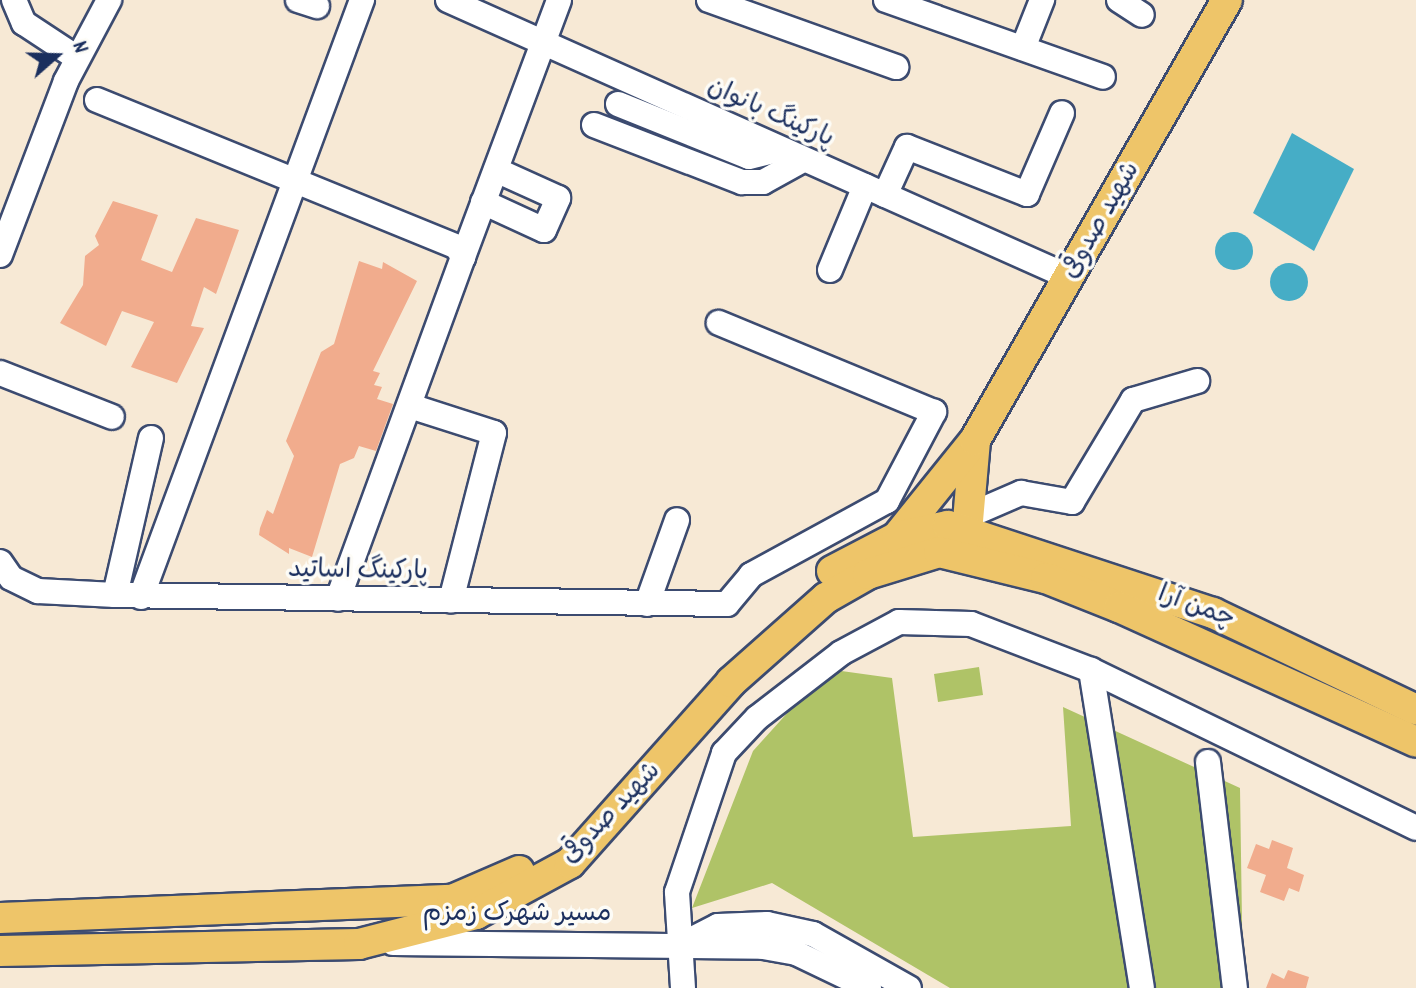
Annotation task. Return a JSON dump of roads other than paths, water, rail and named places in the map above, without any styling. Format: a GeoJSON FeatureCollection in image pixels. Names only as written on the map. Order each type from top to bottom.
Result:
{"type":"FeatureCollection","features":[{"type":"Feature","properties":{"kind":"main road","name":"شهید صدوقی"},"geometry":{"type":"LineString","coordinates":[[897,537],[975,440],[1227,0]]}},
{"type":"Feature","properties":{"kind":"main road"},"geometry":{"type":"LineString","coordinates":[[969,535],[975,440]]}},
{"type":"Feature","properties":{"kind":"main road","name":"شهید صدوقی"},"geometry":{"type":"LineString","coordinates":[[0,918],[393,906],[452,900],[508,878],[559,846],[719,666],[783,607],[897,537],[948,526],[969,535]]}},
{"type":"Feature","properties":{"kind":"main road","name":"شهید صدوقی"},"geometry":{"type":"LineString","coordinates":[[0,951],[359,944],[475,928],[570,863],[731,682],[826,598],[902,562],[939,552],[969,535]]}},
{"type":"Feature","properties":{"kind":"main road","name":"چمن آرا"},"geometry":{"type":"LineString","coordinates":[[969,535],[1270,636],[1416,710]]}},
{"type":"Feature","properties":{"kind":"main road","name":"چمن آرا"},"geometry":{"type":"LineString","coordinates":[[969,535],[1251,671],[1416,742]]}},
{"type":"Feature","properties":{"kind":"main road"},"geometry":{"type":"LineString","coordinates":[[1251,671],[1275,660],[1270,636]]}},
{"type":"Feature","properties":{"kind":"main road"},"geometry":{"type":"LineString","coordinates":[[1327,706],[1319,677],[1343,671]]}},
{"type":"Feature","properties":{"kind":"street"},"geometry":{"type":"LineString","coordinates":[[14,0],[24,23],[77,58]]}},
{"type":"Feature","properties":{"kind":"street"},"geometry":{"type":"LineString","coordinates":[[0,255],[77,58],[109,0]]}},
{"type":"Feature","properties":{"kind":"street"},"geometry":{"type":"LineString","coordinates":[[141,597],[362,0]]}},
{"type":"Feature","properties":{"kind":"street","name":"پارکینگ بانوان"},"geometry":{"type":"LineString","coordinates":[[448,0],[1069,277]]}},
{"type":"Feature","properties":{"kind":"street"},"geometry":{"type":"LineString","coordinates":[[338,599],[559,0]]}},
{"type":"Feature","properties":{"kind":"street"},"geometry":{"type":"LineString","coordinates":[[709,0],[896,67]]}},
{"type":"Feature","properties":{"kind":"street"},"geometry":{"type":"LineString","coordinates":[[886,0],[1103,77]]}},
{"type":"Feature","properties":{"kind":"street"},"geometry":{"type":"LineString","coordinates":[[1023,48],[1042,0]]}},
{"type":"Feature","properties":{"kind":"street"},"geometry":{"type":"LineString","coordinates":[[1119,0],[1142,15]]}},
{"type":"Feature","properties":{"kind":"street"},"geometry":{"type":"LineString","coordinates":[[97,100],[293,186],[457,247],[463,257]]}},
{"type":"Feature","properties":{"kind":"street"},"geometry":{"type":"LineString","coordinates":[[618,104],[749,157],[780,149]]}},
{"type":"Feature","properties":{"kind":"street"},"geometry":{"type":"LineString","coordinates":[[830,270],[875,191],[907,147],[1027,194],[1062,113]]}},
{"type":"Feature","properties":{"kind":"street"},"geometry":{"type":"LineString","coordinates":[[594,125],[742,182],[763,182],[803,160]]}},
{"type":"Feature","properties":{"kind":"street"},"geometry":{"type":"LineString","coordinates":[[483,202],[544,230],[558,198],[496,170]]}},
{"type":"Feature","properties":{"kind":"street","name":"پارکینگ اساتید"},"geometry":{"type":"LineString","coordinates":[[0,562],[11,578],[38,591],[141,597],[727,604],[751,575],[788,551],[887,501],[934,412],[719,323]]}},
{"type":"Feature","properties":{"kind":"street"},"geometry":{"type":"LineString","coordinates":[[0,373],[112,417]]}},
{"type":"Feature","properties":{"kind":"street"},"geometry":{"type":"LineString","coordinates":[[969,535],[1021,493],[1072,502],[1133,400],[1197,381]]}},
{"type":"Feature","properties":{"kind":"street"},"geometry":{"type":"LineString","coordinates":[[410,406],[494,433],[451,601]]}},
{"type":"Feature","properties":{"kind":"street"},"geometry":{"type":"LineString","coordinates":[[115,595],[151,438]]}},
{"type":"Feature","properties":{"kind":"street"},"geometry":{"type":"LineString","coordinates":[[647,604],[677,520]]}},
{"type":"Feature","properties":{"kind":"street"},"geometry":{"type":"LineString","coordinates":[[683,988],[675,948],[677,892],[724,753],[757,718],[841,653],[899,622],[971,624],[1091,670],[1416,828]]}},
{"type":"Feature","properties":{"kind":"street"},"geometry":{"type":"LineString","coordinates":[[1091,670],[1142,988]]}},
{"type":"Feature","properties":{"kind":"street"},"geometry":{"type":"LineString","coordinates":[[1208,762],[1235,988]]}},
{"type":"Feature","properties":{"kind":"street"},"geometry":{"type":"LineString","coordinates":[[675,948],[718,926],[767,924],[813,934],[909,988]]}},
{"type":"Feature","properties":{"kind":"street","name":"مسیر شهرک زمزم"},"geometry":{"type":"LineString","coordinates":[[475,928],[675,948],[796,953],[869,988]]}},
{"type":"Feature","properties":{"kind":"water"},"geometry":{"type":"Polygon","coordinates":[[[1292,133],[1354,169],[1314,251],[1253,213],[1292,133]]]}},
{"type":"Feature","properties":{"kind":"water"},"geometry":{"type":"Polygon","coordinates":[[[1234,232],[1247,238],[1253,251],[1247,264],[1234,270],[1221,264],[1215,251],[1221,238],[1234,232]]]}},
{"type":"Feature","properties":{"kind":"water"},"geometry":{"type":"Polygon","coordinates":[[[1289,263],[1302,269],[1308,282],[1302,295],[1289,301],[1276,295],[1270,282],[1276,269],[1289,263]]]}}]}
